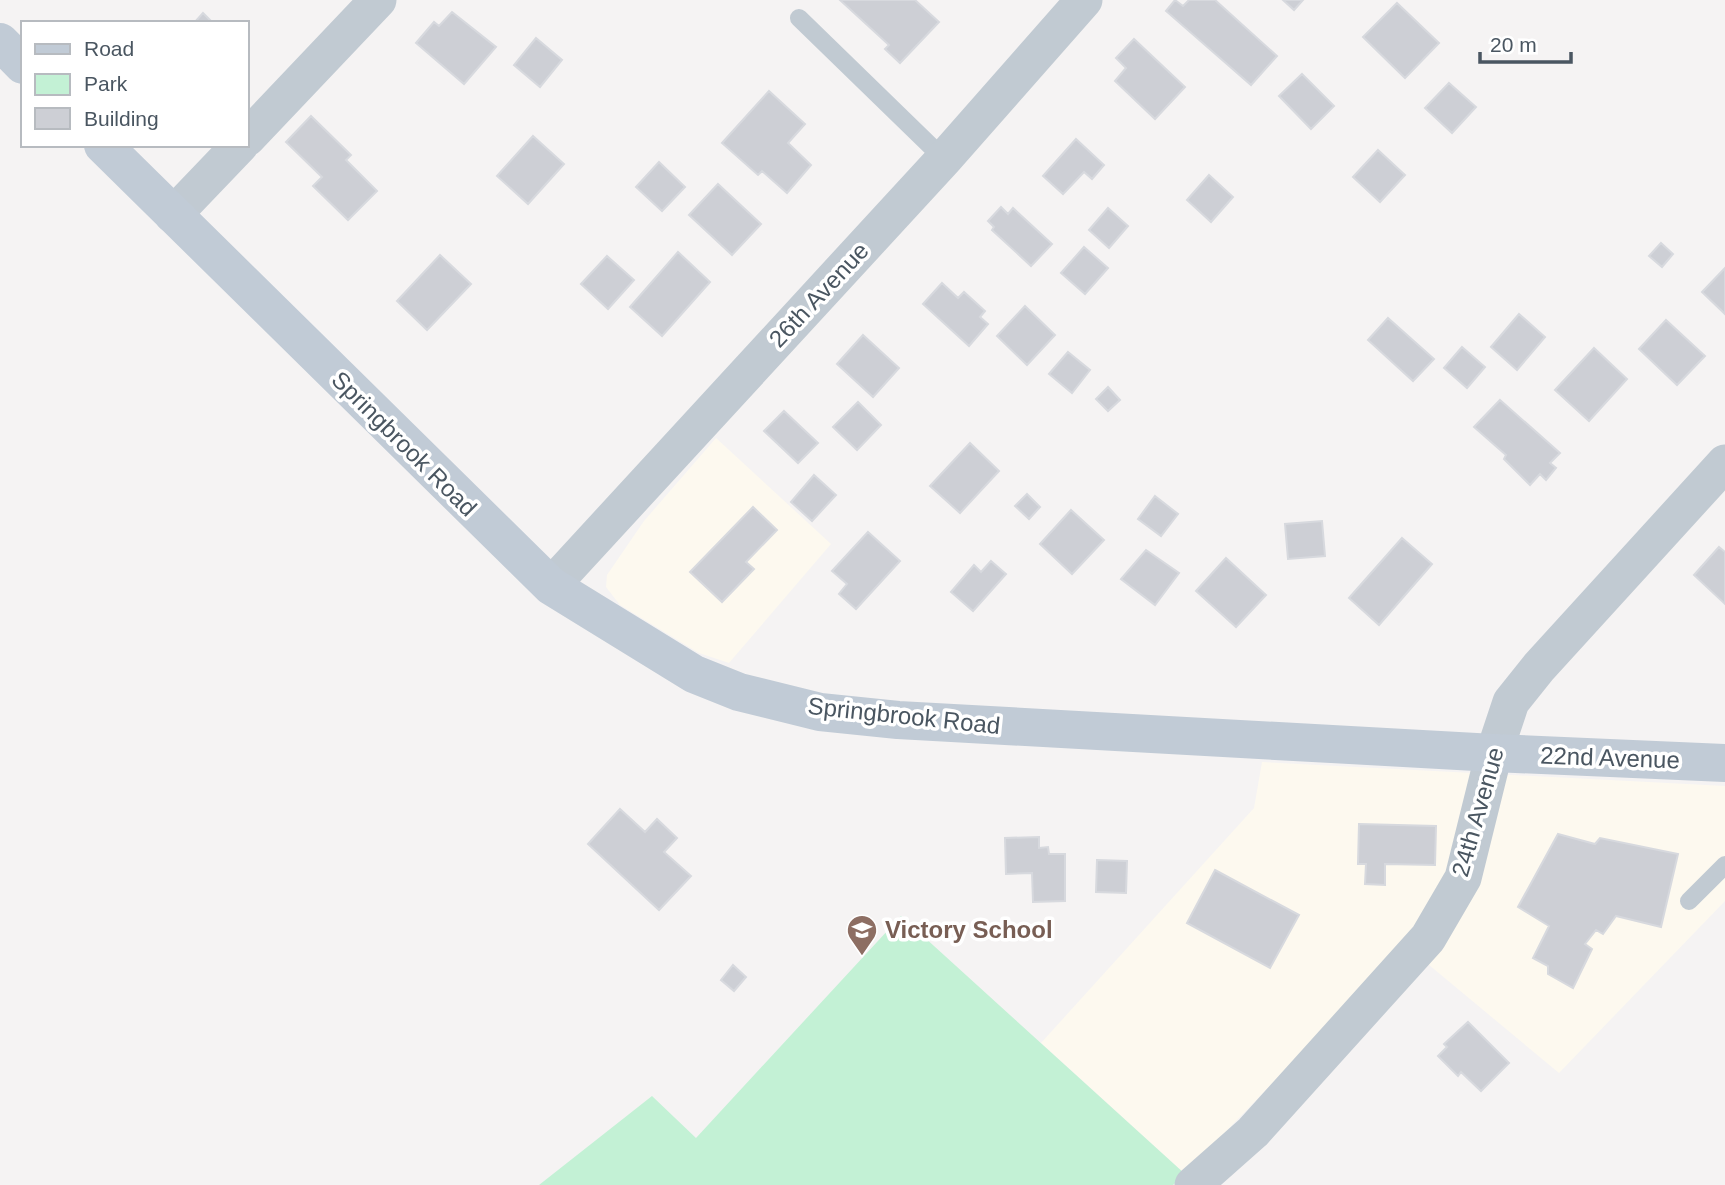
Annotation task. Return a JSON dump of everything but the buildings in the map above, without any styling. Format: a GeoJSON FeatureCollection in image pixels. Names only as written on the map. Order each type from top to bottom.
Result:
{"type":"FeatureCollection","features":[{"type":"Feature","properties":{"kind":"street"},"geometry":{"type":"LineString","coordinates":[[248,137],[379,0]]}},
{"type":"Feature","properties":{"kind":"street","name":"26th Avenue"},"geometry":{"type":"LineString","coordinates":[[551,586],[944,159],[1084,0]]}},
{"type":"Feature","properties":{"kind":"street"},"geometry":{"type":"LineString","coordinates":[[0,42],[21,63]]}},
{"type":"Feature","properties":{"kind":"street","name":"Springbrook Road"},"geometry":{"type":"LineString","coordinates":[[105,147],[551,586],[694,674],[739,692],[820,712],[898,720],[1494,754]]}},
{"type":"Feature","properties":{"kind":"street"},"geometry":{"type":"LineString","coordinates":[[173,215],[238,147]]}},
{"type":"Feature","properties":{"kind":"street","name":"24th Avenue"},"geometry":{"type":"LineString","coordinates":[[1193,1185],[1253,1132],[1428,937],[1464,877],[1494,754],[1511,702],[1539,667],[1725,463]]}},
{"type":"Feature","properties":{"kind":"street","name":"22nd Avenue"},"geometry":{"type":"LineString","coordinates":[[1494,754],[1725,763]]}},
{"type":"Feature","properties":{"kind":"lane"},"geometry":{"type":"LineString","coordinates":[[799,18],[944,159]]}},
{"type":"Feature","properties":{"kind":"lane"},"geometry":{"type":"LineString","coordinates":[[1689,901],[1725,865]]}},
{"type":"Feature","properties":{"kind":"shaded area"},"geometry":{"type":"Polygon","coordinates":[[[716,438],[831,544],[729,663],[699,653],[620,605],[606,587],[607,575],[644,521],[716,438]]]}},
{"type":"Feature","properties":{"kind":"shaded area"},"geometry":{"type":"Polygon","coordinates":[[[1262,762],[1725,786],[1725,901],[1559,1073],[1405,945],[1185,1174],[1041,1043],[1254,808],[1262,762]]]}},
{"type":"Feature","properties":{"kind":"green space"},"geometry":{"type":"Polygon","coordinates":[[[901,916],[1185,1174],[1173,1185],[539,1185],[652,1096],[696,1138],[901,916]]]}},
{"type":"Feature","properties":{"kind":"place","name":"Victory School"},"geometry":{"type":"Point","coordinates":[862,957]}}]}
